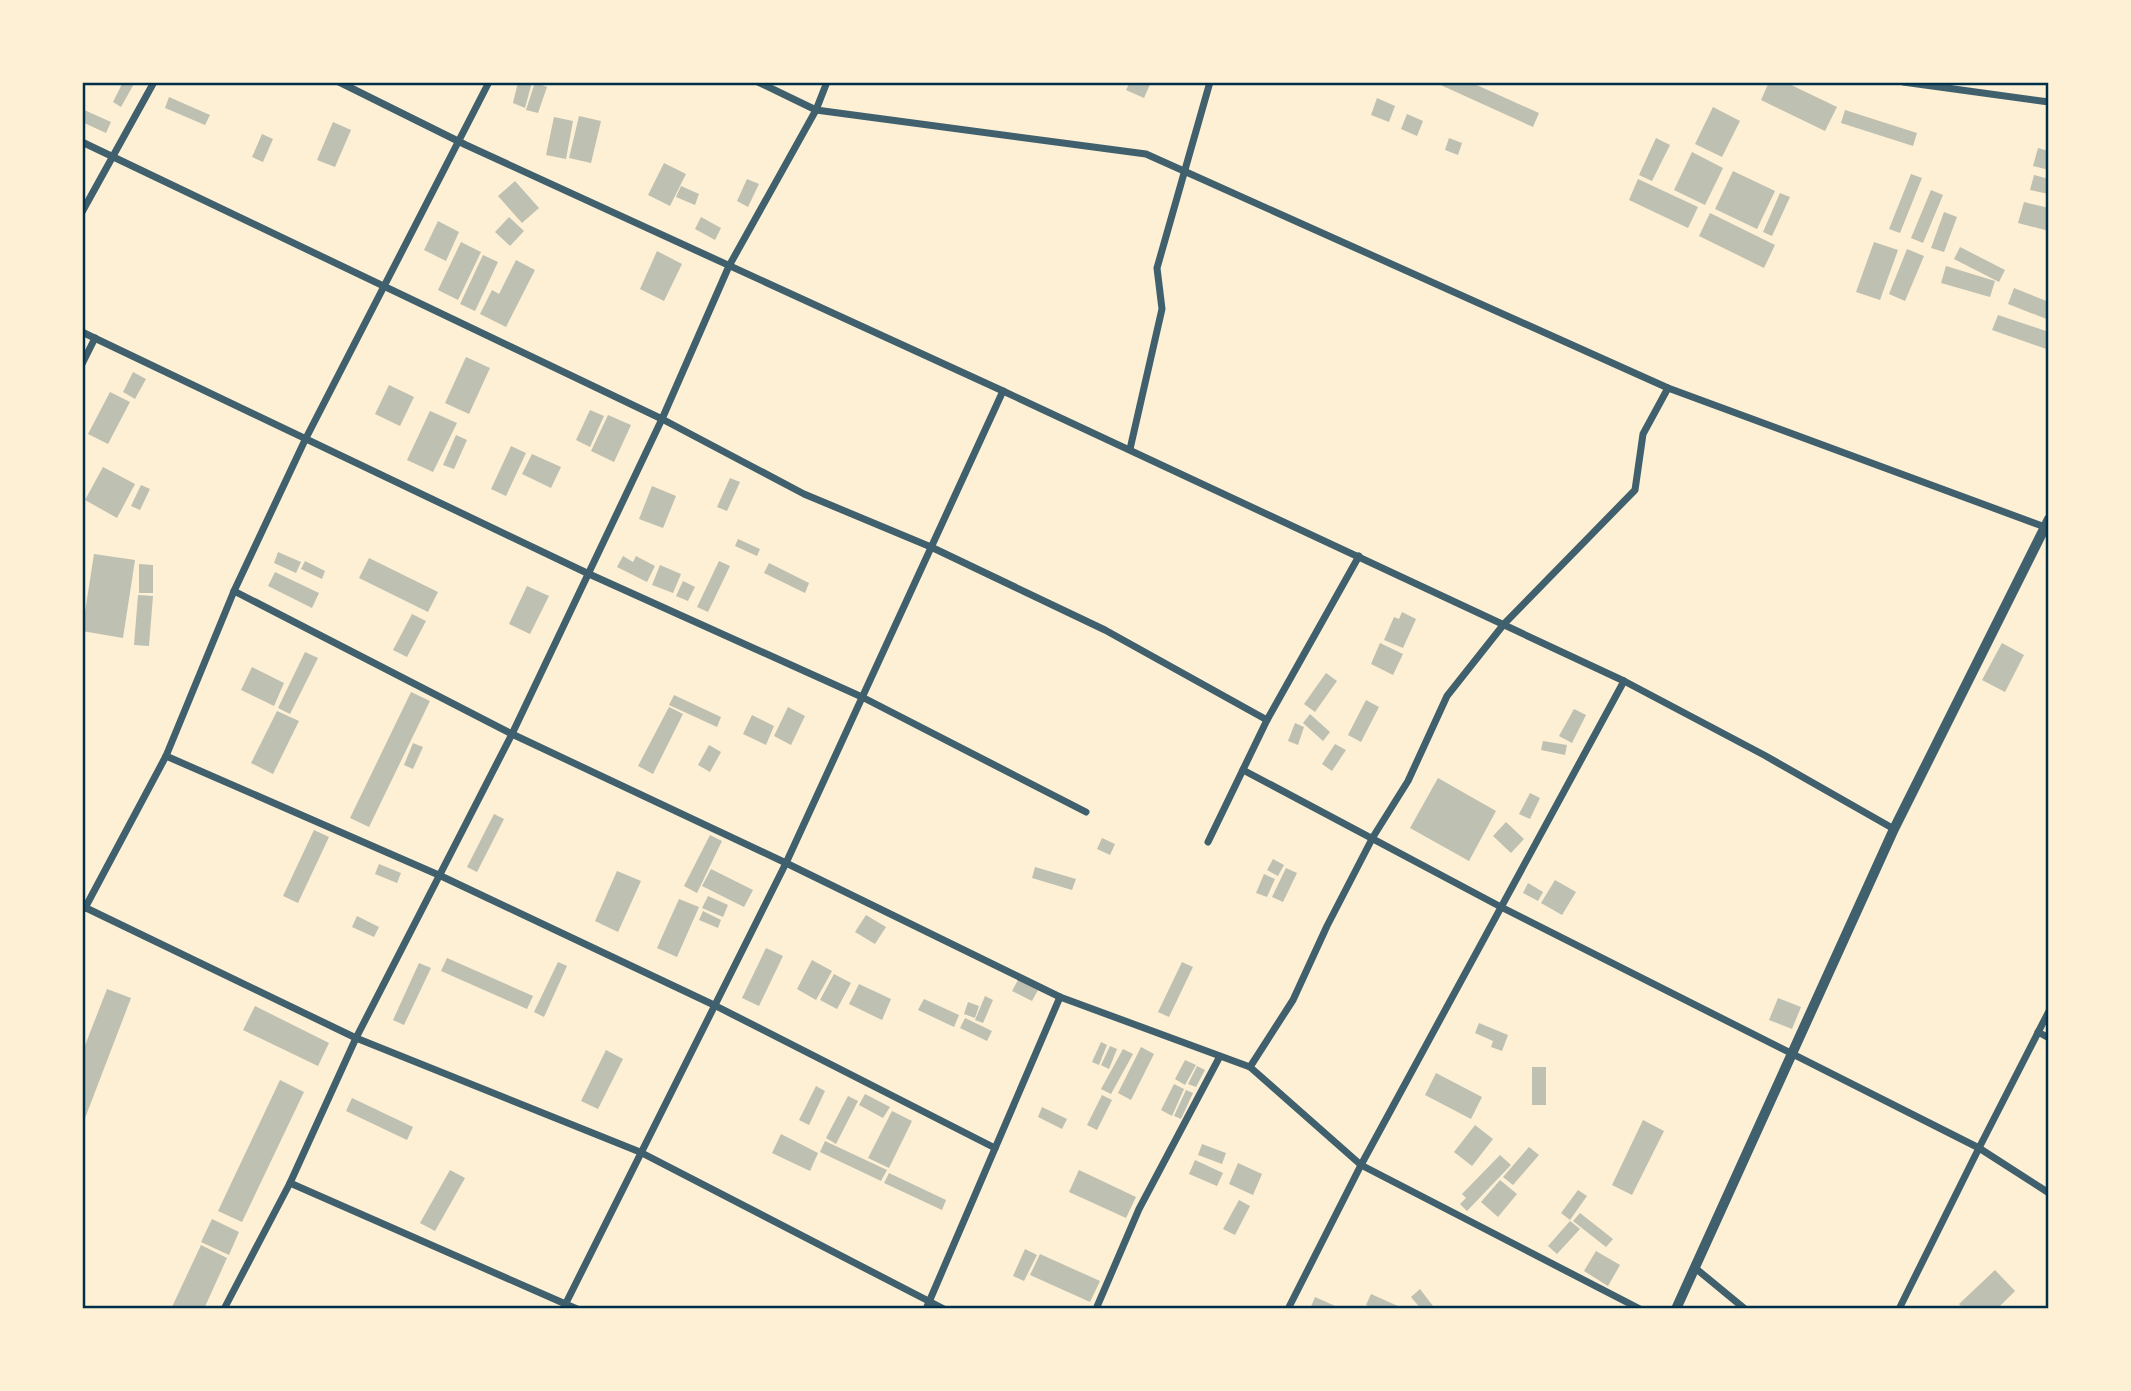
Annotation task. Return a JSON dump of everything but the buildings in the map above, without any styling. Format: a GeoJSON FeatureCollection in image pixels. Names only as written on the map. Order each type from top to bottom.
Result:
{"type":"FeatureCollection","features":[{"type":"Feature","properties":{"kind":"street"},"geometry":{"type":"LineString","coordinates":[[82,212],[154,82]]}},
{"type":"Feature","properties":{"kind":"street"},"geometry":{"type":"LineString","coordinates":[[340,82],[459,141],[1625,681],[1764,755],[1894,830]]}},
{"type":"Feature","properties":{"kind":"street"},"geometry":{"type":"LineString","coordinates":[[489,82],[305,440],[234,591],[166,756],[83,907],[356,1038],[640,1152],[928,1305],[944,1309]]}},
{"type":"Feature","properties":{"kind":"street"},"geometry":{"type":"LineString","coordinates":[[758,82],[816,110],[1146,154],[1668,388],[2047,523],[1894,830],[1676,1309]]}},
{"type":"Feature","properties":{"kind":"street"},"geometry":{"type":"LineString","coordinates":[[224,1309],[290,1183],[356,1038],[512,734],[662,419],[729,266],[816,110],[827,82]]}},
{"type":"Feature","properties":{"kind":"street"},"geometry":{"type":"LineString","coordinates":[[1129,449],[1162,309],[1157,268],[1187,172],[1210,82]]}},
{"type":"Feature","properties":{"kind":"street"},"geometry":{"type":"LineString","coordinates":[[1903,82],[2049,102]]}},
{"type":"Feature","properties":{"kind":"street"},"geometry":{"type":"LineString","coordinates":[[82,142],[662,419],[804,494],[931,547],[1105,630],[1267,720]]}},
{"type":"Feature","properties":{"kind":"street"},"geometry":{"type":"LineString","coordinates":[[82,332],[589,574],[862,697],[1086,812]]}},
{"type":"Feature","properties":{"kind":"street"},"geometry":{"type":"LineString","coordinates":[[82,364],[95,338]]}},
{"type":"Feature","properties":{"kind":"street"},"geometry":{"type":"LineString","coordinates":[[1250,1067],[1293,1000],[1373,837],[1408,781],[1447,696],[1504,624],[1635,490],[1643,434],[1668,388]]}},
{"type":"Feature","properties":{"kind":"street"},"geometry":{"type":"LineString","coordinates":[[566,1303],[786,863],[1003,391]]}},
{"type":"Feature","properties":{"kind":"street"},"geometry":{"type":"LineString","coordinates":[[1208,842],[1267,720],[1359,556]]}},
{"type":"Feature","properties":{"kind":"street"},"geometry":{"type":"LineString","coordinates":[[234,591],[512,734],[786,863],[1060,997],[1219,1058],[1250,1067],[1361,1165],[1640,1309]]}},
{"type":"Feature","properties":{"kind":"street"},"geometry":{"type":"LineString","coordinates":[[1288,1309],[1361,1165],[1625,681]]}},
{"type":"Feature","properties":{"kind":"street"},"geometry":{"type":"LineString","coordinates":[[166,756],[441,876],[714,1005],[995,1148]]}},
{"type":"Feature","properties":{"kind":"street"},"geometry":{"type":"LineString","coordinates":[[1243,770],[1502,907],[1979,1148],[2049,1193]]}},
{"type":"Feature","properties":{"kind":"street"},"geometry":{"type":"LineString","coordinates":[[928,1305],[1060,997]]}},
{"type":"Feature","properties":{"kind":"street"},"geometry":{"type":"LineString","coordinates":[[1899,1309],[2049,1012]]}},
{"type":"Feature","properties":{"kind":"street"},"geometry":{"type":"LineString","coordinates":[[2038,1032],[2049,1038]]}},
{"type":"Feature","properties":{"kind":"street"},"geometry":{"type":"LineString","coordinates":[[1096,1309],[1139,1209],[1219,1058]]}},
{"type":"Feature","properties":{"kind":"street"},"geometry":{"type":"LineString","coordinates":[[290,1183],[577,1309]]}},
{"type":"Feature","properties":{"kind":"street"},"geometry":{"type":"LineString","coordinates":[[1694,1267],[1745,1309]]}}]}
